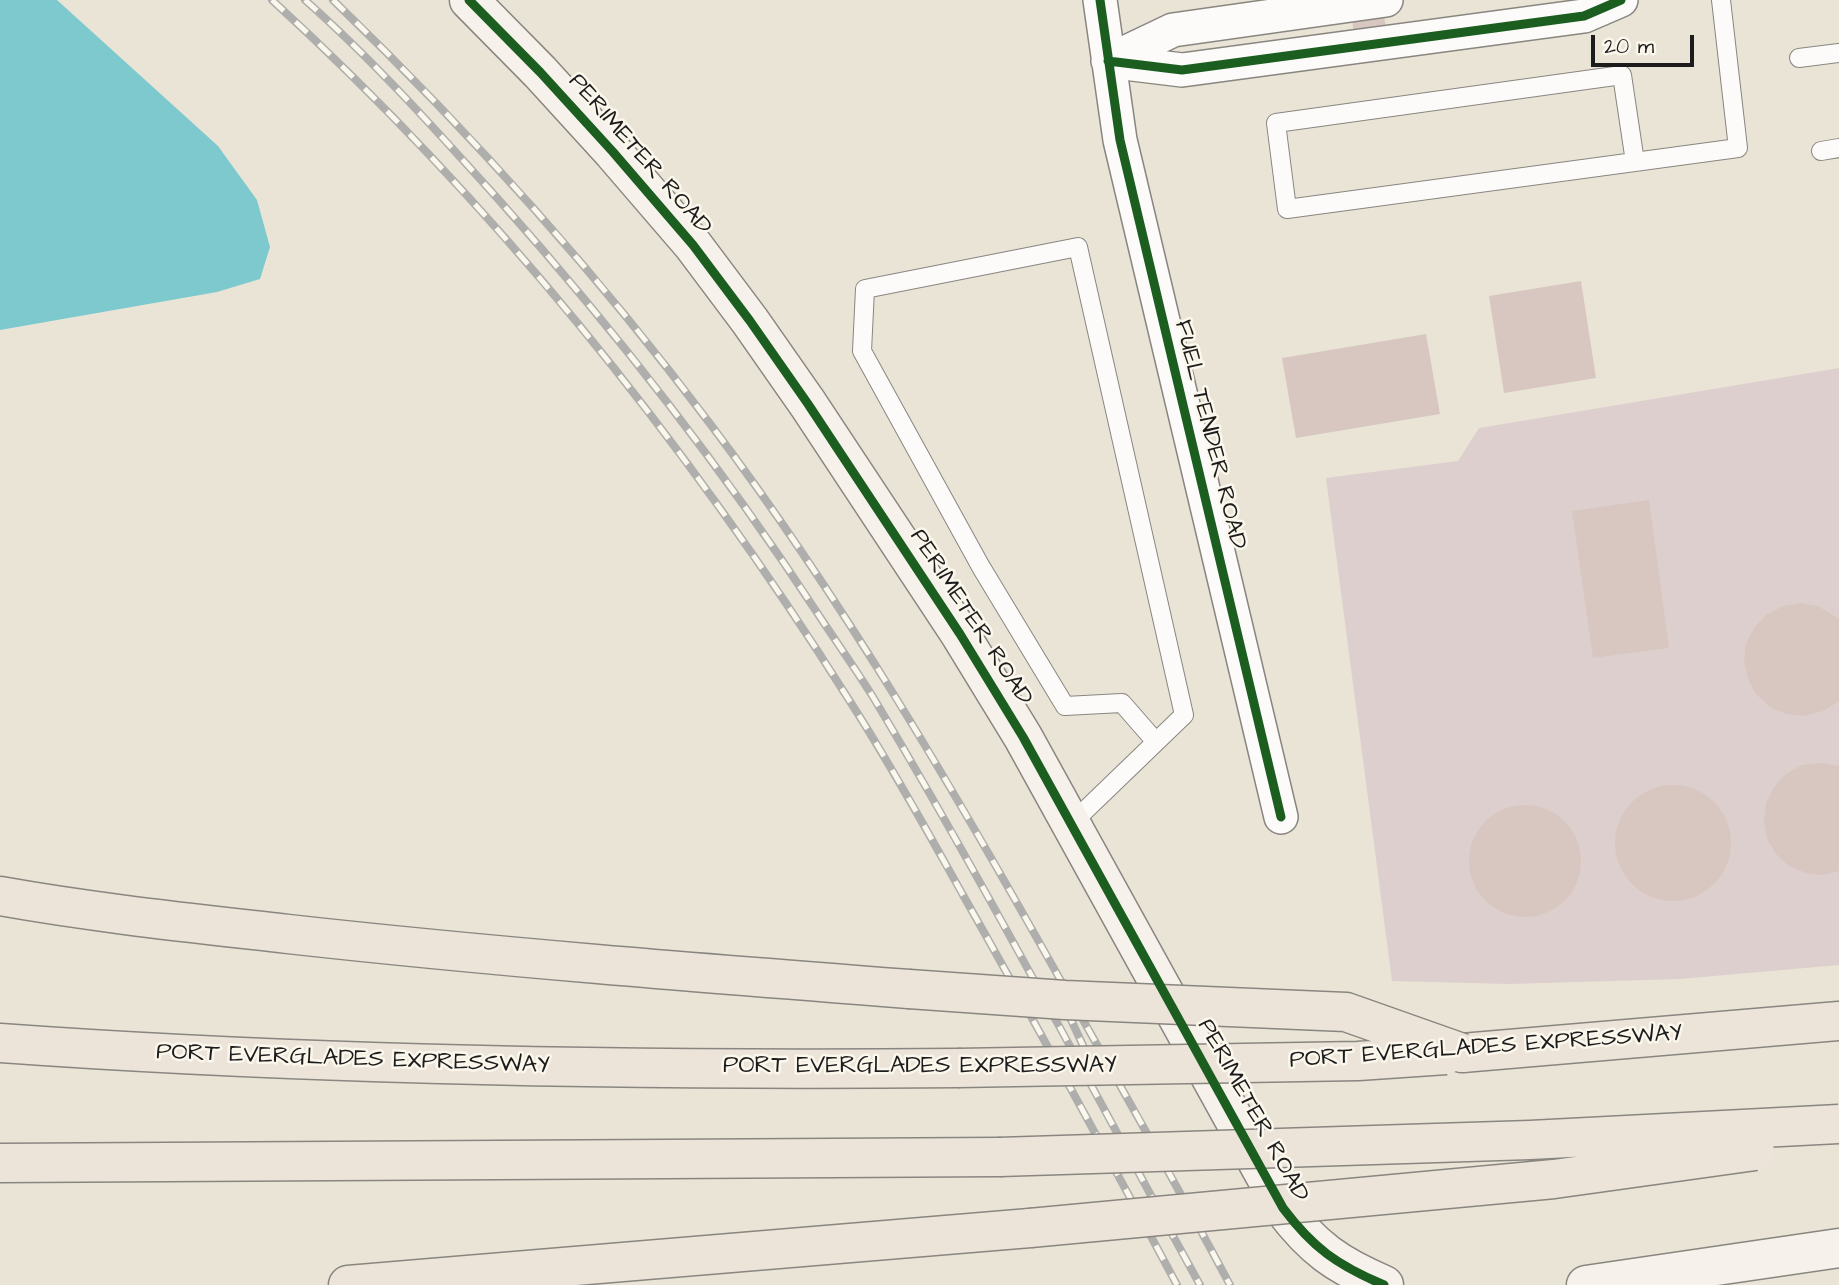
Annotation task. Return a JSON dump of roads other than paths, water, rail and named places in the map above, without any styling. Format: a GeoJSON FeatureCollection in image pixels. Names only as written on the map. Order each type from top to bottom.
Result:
{"type":"FeatureCollection","features":[{"type":"Feature","properties":{"kind":"highway"},"geometry":{"type":"LineString","coordinates":[[0,896],[159,919],[558,962],[1065,1000],[1346,1012],[1462,1054]]}},
{"type":"Feature","properties":{"kind":"highway","name":"PORT EVERGLADES EXPRESSWAY"},"geometry":{"type":"LineString","coordinates":[[0,1043],[312,1061],[699,1069],[958,1068],[1358,1061],[1839,1021]]}},
{"type":"Feature","properties":{"kind":"highway"},"geometry":{"type":"LineString","coordinates":[[0,1163],[999,1157],[1530,1140],[1839,1124]]}},
{"type":"Feature","properties":{"kind":"highway"},"geometry":{"type":"LineString","coordinates":[[348,1285],[1030,1228],[1555,1179],[1839,1139]]}},
{"type":"Feature","properties":{"kind":"street","name":"PERIMETER ROAD"},"geometry":{"type":"LineString","coordinates":[[469,0],[613,152],[693,246],[750,321],[960,634],[1023,737],[1283,1208],[1300,1230],[1340,1265],[1384,1285]]}},
{"type":"Feature","properties":{"kind":"street","name":"FUEL TENDER ROAD"},"geometry":{"type":"LineString","coordinates":[[1100,0],[1120,140],[1280,817]]}},
{"type":"Feature","properties":{"kind":"street"},"geometry":{"type":"LineString","coordinates":[[1108,61],[1172,30],[1285,7],[1386,0]]}},
{"type":"Feature","properties":{"kind":"street"},"geometry":{"type":"LineString","coordinates":[[1108,61],[1182,70],[1584,16],[1621,0]]}},
{"type":"Feature","properties":{"kind":"street"},"geometry":{"type":"LineString","coordinates":[[1586,1285],[1839,1248]]}},
{"type":"Feature","properties":{"kind":"lane"},"geometry":{"type":"LineString","coordinates":[[1635,162],[1622,75],[1276,123],[1287,209],[1635,162],[1738,148],[1721,0]]}},
{"type":"Feature","properties":{"kind":"lane"},"geometry":{"type":"LineString","coordinates":[[1799,58],[1839,53]]}},
{"type":"Feature","properties":{"kind":"lane"},"geometry":{"type":"LineString","coordinates":[[1821,151],[1839,148]]}},
{"type":"Feature","properties":{"kind":"lane"},"geometry":{"type":"LineString","coordinates":[[1072,823],[1156,742],[1184,715],[1078,247],[865,289],[862,351],[981,567],[1065,706],[1122,703],[1156,742]]}},
{"type":"Feature","properties":{"kind":"water"},"geometry":{"type":"Polygon","coordinates":[[[0,0],[57,0],[218,146],[257,200],[270,247],[260,279],[217,292],[0,330],[0,0]]]}},
{"type":"Feature","properties":{"kind":"railway"},"geometry":{"type":"LineString","coordinates":[[272,0],[355,79],[511,245],[585,332],[724,514],[789,607],[895,774],[1177,1285]]}},
{"type":"Feature","properties":{"kind":"railway"},"geometry":{"type":"LineString","coordinates":[[305,0],[404,96],[541,248],[665,399],[780,557],[866,686],[916,769],[1200,1285]]}},
{"type":"Feature","properties":{"kind":"railway"},"geometry":{"type":"LineString","coordinates":[[333,0],[434,101],[531,205],[668,369],[760,491],[852,627],[938,767],[1021,909],[1230,1285]]}},
{"type":"Feature","properties":{"kind":"railway"},"geometry":{"type":"LineString","coordinates":[[1066,1009],[1100,1082]]}}]}
